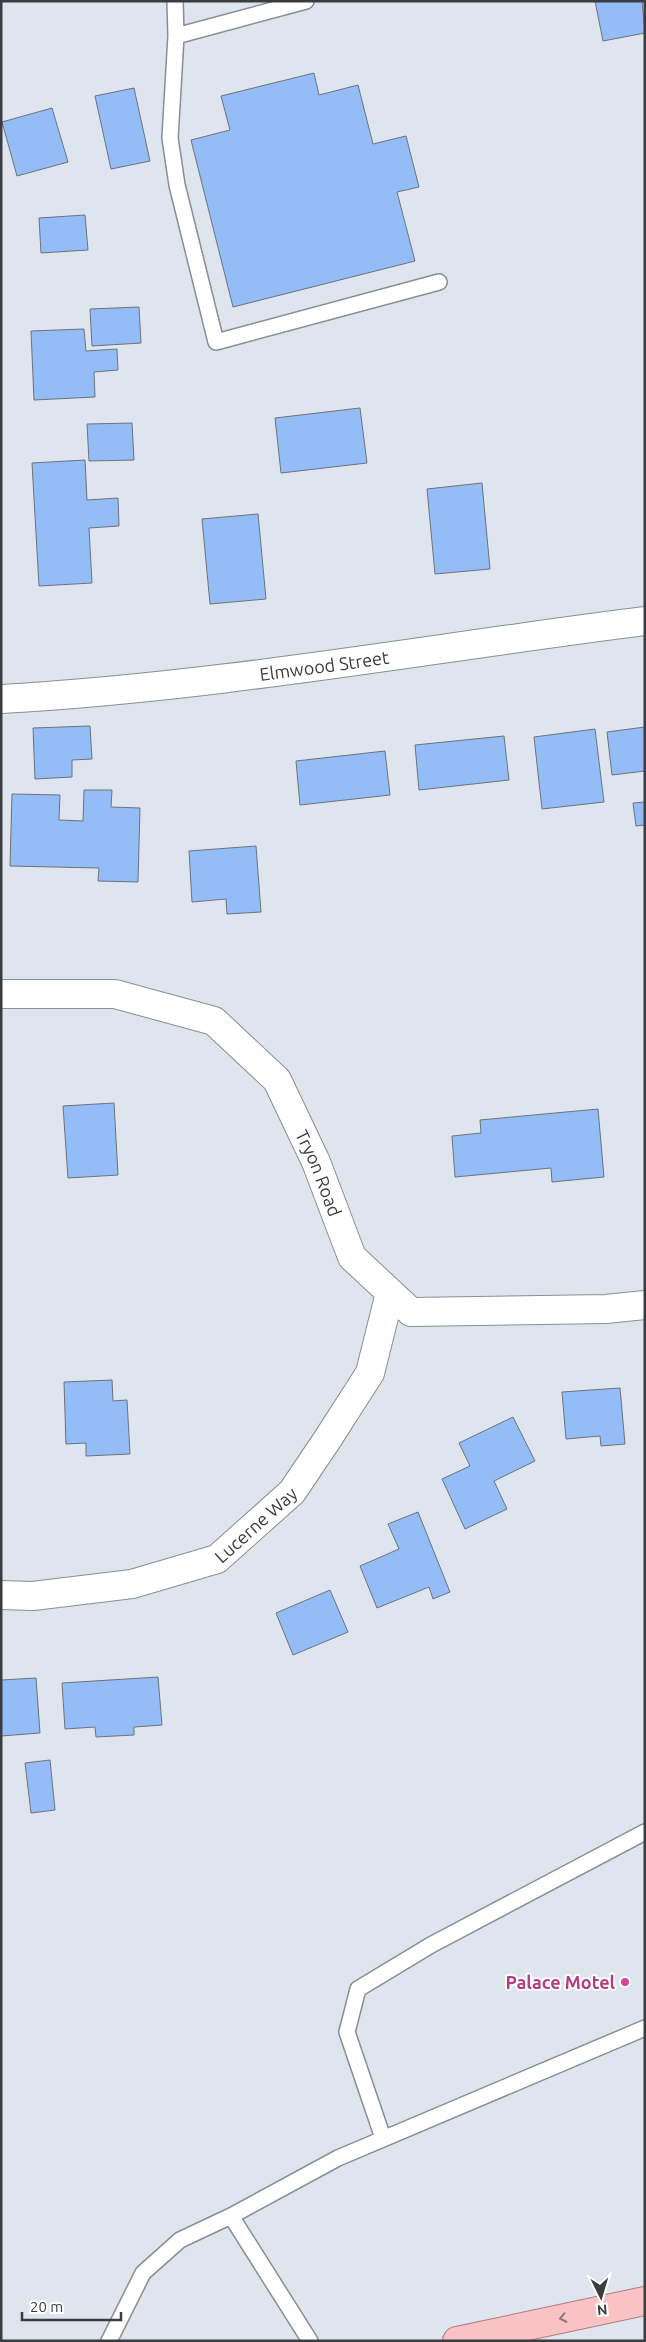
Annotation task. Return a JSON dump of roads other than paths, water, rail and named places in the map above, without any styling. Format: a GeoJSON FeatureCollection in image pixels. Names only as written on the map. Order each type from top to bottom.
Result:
{"type":"FeatureCollection","features":[{"type":"Feature","properties":{"kind":"main road"},"geometry":{"type":"LineString","coordinates":[[457,2341],[645,2301]]}},
{"type":"Feature","properties":{"kind":"street","name":"Elmwood Street"},"geometry":{"type":"LineString","coordinates":[[1,699],[58,696],[319,667],[645,621]]}},
{"type":"Feature","properties":{"kind":"street","name":"Tryon Road"},"geometry":{"type":"LineString","coordinates":[[1,994],[115,994],[214,1021],[277,1080],[316,1162],[352,1257],[411,1312],[606,1309],[645,1305]]}},
{"type":"Feature","properties":{"kind":"street","name":"Lucerne Way"},"geometry":{"type":"LineString","coordinates":[[1,1595],[33,1596],[132,1584],[217,1559],[292,1492],[327,1440],[370,1373],[390,1293]]}},
{"type":"Feature","properties":{"kind":"lane"},"geometry":{"type":"LineString","coordinates":[[175,1],[176,36],[170,138],[177,185],[216,342],[439,282]]}},
{"type":"Feature","properties":{"kind":"lane"},"geometry":{"type":"LineString","coordinates":[[176,36],[306,1]]}},
{"type":"Feature","properties":{"kind":"lane"},"geometry":{"type":"LineString","coordinates":[[383,2138],[347,2032],[358,1989],[431,1945],[645,1832]]}},
{"type":"Feature","properties":{"kind":"lane"},"geometry":{"type":"LineString","coordinates":[[109,2341],[142,2273],[180,2240],[231,2216],[338,2158],[645,2028]]}},
{"type":"Feature","properties":{"kind":"lane"},"geometry":{"type":"LineString","coordinates":[[231,2216],[310,2341]]}},
{"type":"Feature","properties":{"kind":"place","name":"Palace Motel"},"geometry":{"type":"Point","coordinates":[625,1982]}}]}
